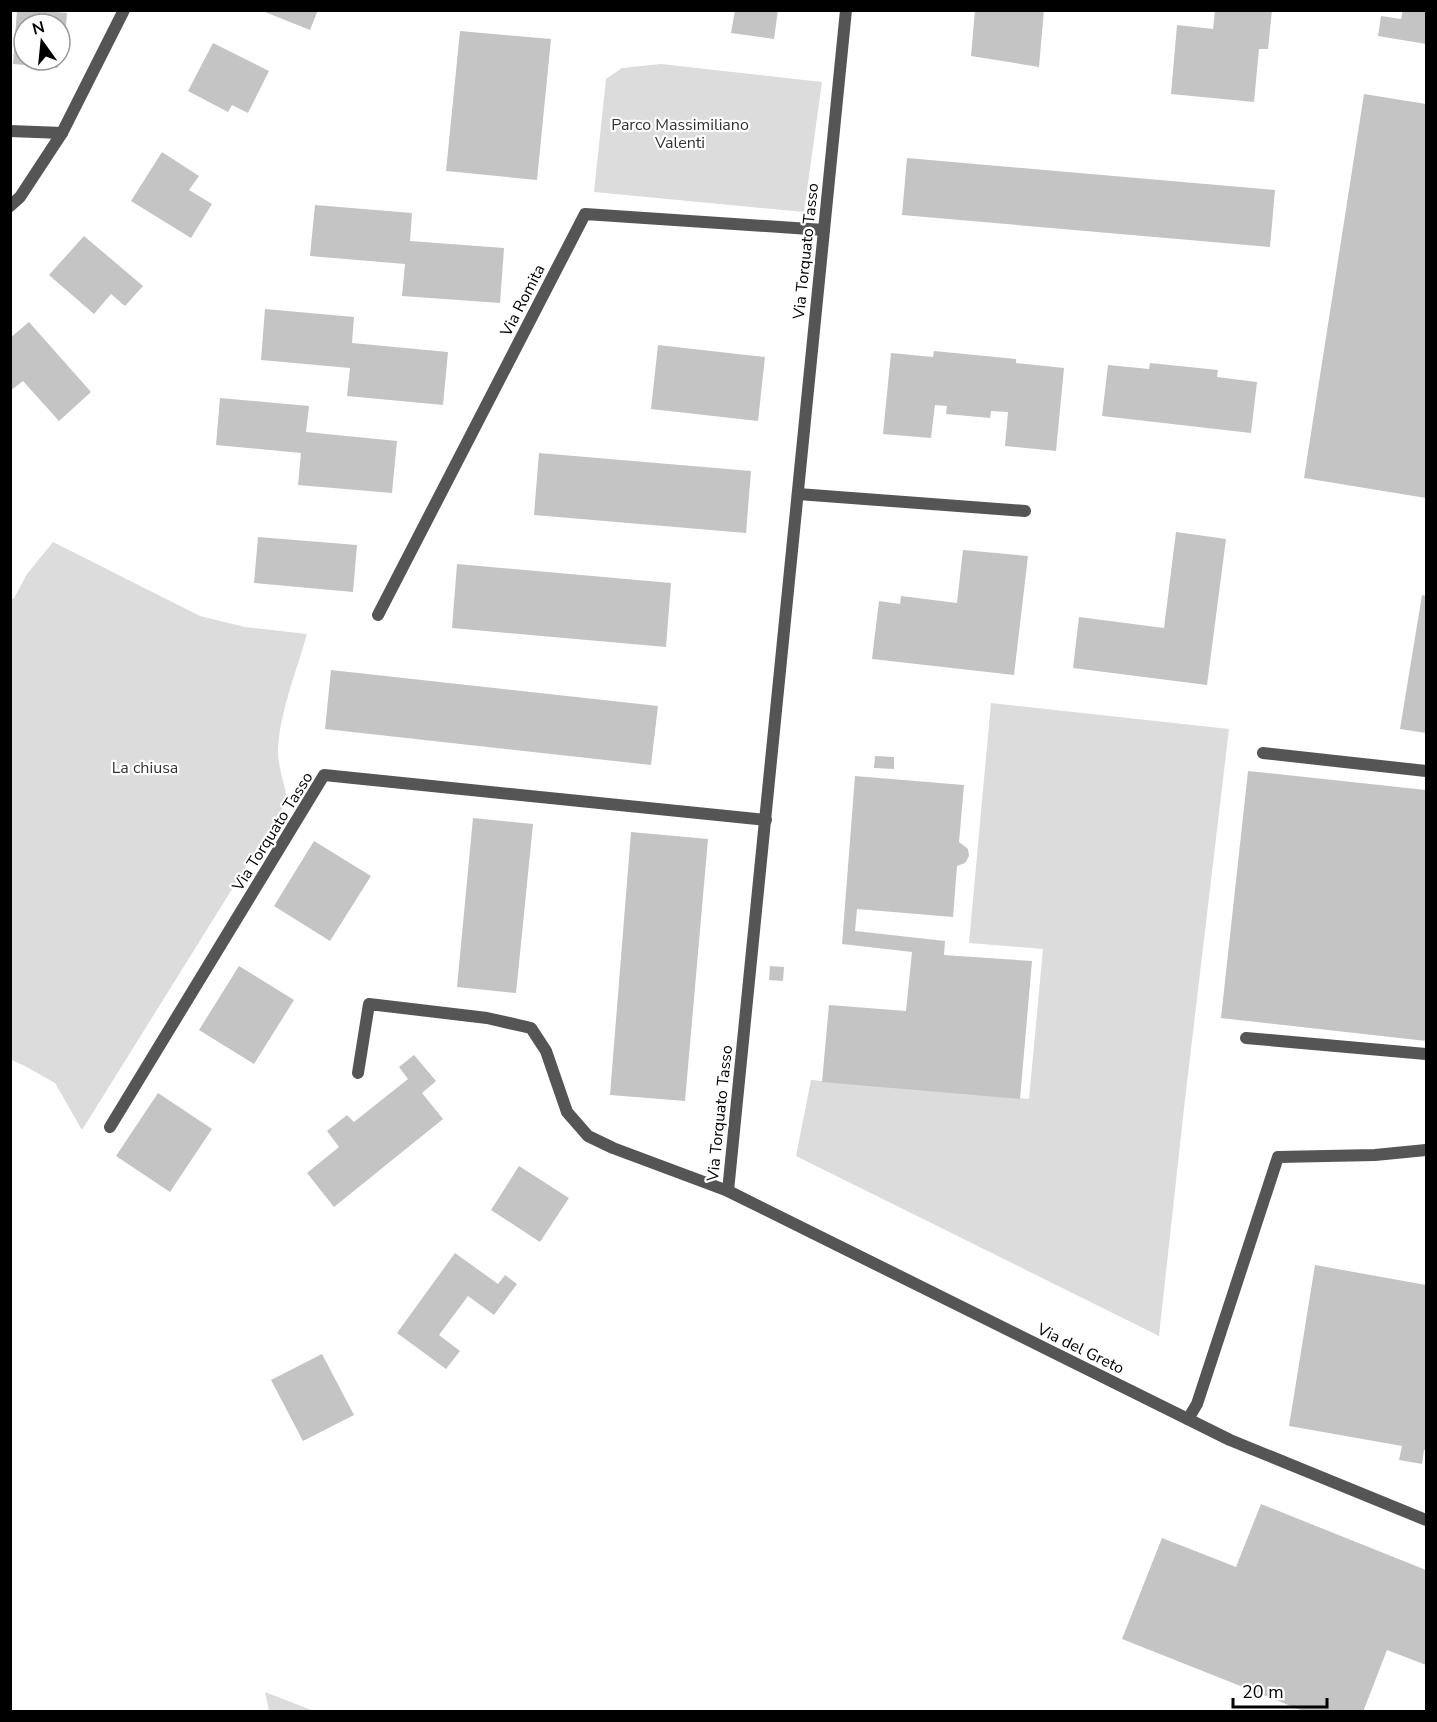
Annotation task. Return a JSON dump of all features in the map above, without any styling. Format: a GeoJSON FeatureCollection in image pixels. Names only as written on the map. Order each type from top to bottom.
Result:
{"type":"FeatureCollection","features":[{"type":"Feature","properties":{"kind":"street"},"geometry":{"type":"LineString","coordinates":[[10,206],[20,196],[62,133],[124,10]]}},
{"type":"Feature","properties":{"kind":"street","name":"Via Torquato Tasso"},"geometry":{"type":"LineString","coordinates":[[358,1073],[369,1004],[487,1018],[531,1028],[546,1051],[567,1112],[588,1136],[613,1148],[728,1191],[846,10]]}},
{"type":"Feature","properties":{"kind":"street"},"geometry":{"type":"LineString","coordinates":[[10,131],[62,133]]}},
{"type":"Feature","properties":{"kind":"street","name":"Via Romita"},"geometry":{"type":"LineString","coordinates":[[378,615],[585,214],[824,230]]}},
{"type":"Feature","properties":{"kind":"street"},"geometry":{"type":"LineString","coordinates":[[798,494],[1025,511]]}},
{"type":"Feature","properties":{"kind":"street"},"geometry":{"type":"LineString","coordinates":[[1263,753],[1426,771]]}},
{"type":"Feature","properties":{"kind":"street","name":"Via Torquato Tasso"},"geometry":{"type":"LineString","coordinates":[[110,1127],[324,775],[766,820]]}},
{"type":"Feature","properties":{"kind":"street"},"geometry":{"type":"LineString","coordinates":[[1246,1038],[1426,1054]]}},
{"type":"Feature","properties":{"kind":"street"},"geometry":{"type":"LineString","coordinates":[[1188,1419],[1197,1404],[1278,1157],[1375,1155],[1426,1150]]}},
{"type":"Feature","properties":{"kind":"street","name":"Via del Greto"},"geometry":{"type":"LineString","coordinates":[[728,1191],[1230,1440],[1426,1520]]}},
{"type":"Feature","properties":{"kind":"green space","name":"Parco Massimiliano Valenti"},"geometry":{"type":"Polygon","coordinates":[[[661,64],[822,82],[804,212],[594,192],[606,79],[622,68],[661,64]]]}},
{"type":"Feature","properties":{"kind":"green space","name":"La chiusa"},"geometry":{"type":"Polygon","coordinates":[[[53,542],[200,616],[245,627],[307,634],[285,707],[279,737],[278,757],[287,801],[82,1130],[55,1083],[11,1060],[11,600],[27,574],[53,542]]]}},
{"type":"Feature","properties":{"kind":"green space"},"geometry":{"type":"Polygon","coordinates":[[[991,703],[1229,729],[1159,1336],[796,1156],[811,1080],[1029,1099],[1043,949],[969,943],[991,703]]]}},
{"type":"Feature","properties":{"kind":"green space"},"geometry":{"type":"Polygon","coordinates":[[[265,1692],[314,1711],[269,1711],[265,1692]]]}},
{"type":"Feature","properties":{"kind":"building"},"geometry":{"type":"Polygon","coordinates":[[[17,10],[56,10],[56,12],[17,12],[17,10]]]}},
{"type":"Feature","properties":{"kind":"building"},"geometry":{"type":"Polygon","coordinates":[[[260,10],[318,10],[310,30],[260,10]]]}},
{"type":"Feature","properties":{"kind":"building"},"geometry":{"type":"Polygon","coordinates":[[[735,10],[778,10],[774,39],[731,33],[735,10]]]}},
{"type":"Feature","properties":{"kind":"building"},"geometry":{"type":"Polygon","coordinates":[[[975,10],[1044,10],[1039,67],[971,56],[975,10]]]}},
{"type":"Feature","properties":{"kind":"building"},"geometry":{"type":"Polygon","coordinates":[[[1215,10],[1272,10],[1268,49],[1259,49],[1254,102],[1171,94],[1177,25],[1213,29],[1215,10]]]}},
{"type":"Feature","properties":{"kind":"building"},"geometry":{"type":"Polygon","coordinates":[[[1403,10],[1426,10],[1426,44],[1378,36],[1381,16],[1401,19],[1403,10]]]}},
{"type":"Feature","properties":{"kind":"building"},"geometry":{"type":"Polygon","coordinates":[[[460,31],[551,39],[537,180],[446,171],[460,31]]]}},
{"type":"Feature","properties":{"kind":"building"},"geometry":{"type":"Polygon","coordinates":[[[213,43],[269,71],[248,113],[232,105],[228,112],[188,91],[213,43]]]}},
{"type":"Feature","properties":{"kind":"building"},"geometry":{"type":"Polygon","coordinates":[[[1364,94],[1426,104],[1426,498],[1304,478],[1364,94]]]}},
{"type":"Feature","properties":{"kind":"building"},"geometry":{"type":"Polygon","coordinates":[[[162,152],[199,176],[189,190],[212,204],[191,238],[131,201],[162,152]]]}},
{"type":"Feature","properties":{"kind":"building"},"geometry":{"type":"Polygon","coordinates":[[[907,158],[1275,190],[1270,247],[902,215],[907,158]]]}},
{"type":"Feature","properties":{"kind":"building"},"geometry":{"type":"Polygon","coordinates":[[[315,205],[412,213],[410,241],[504,248],[500,303],[402,296],[405,264],[310,256],[315,205]]]}},
{"type":"Feature","properties":{"kind":"building"},"geometry":{"type":"Polygon","coordinates":[[[84,236],[143,286],[125,306],[111,294],[94,314],[49,275],[84,236]]]}},
{"type":"Feature","properties":{"kind":"building"},"geometry":{"type":"Polygon","coordinates":[[[265,309],[354,317],[352,343],[448,352],[443,405],[347,396],[350,368],[261,360],[265,309]]]}},
{"type":"Feature","properties":{"kind":"building"},"geometry":{"type":"Polygon","coordinates":[[[29,322],[91,392],[59,421],[23,381],[10,391],[10,338],[29,322]]]}},
{"type":"Feature","properties":{"kind":"building"},"geometry":{"type":"Polygon","coordinates":[[[658,345],[765,357],[758,421],[651,409],[658,345]]]}},
{"type":"Feature","properties":{"kind":"building"},"geometry":{"type":"Polygon","coordinates":[[[934,351],[1016,359],[1016,363],[1064,368],[1056,451],[1005,446],[1008,412],[991,411],[990,418],[946,414],[947,406],[935,405],[931,438],[883,434],[891,353],[933,357],[934,351]]]}},
{"type":"Feature","properties":{"kind":"building"},"geometry":{"type":"Polygon","coordinates":[[[1150,363],[1218,370],[1217,377],[1257,382],[1251,433],[1102,416],[1108,365],[1149,369],[1150,363]]]}},
{"type":"Feature","properties":{"kind":"building"},"geometry":{"type":"Polygon","coordinates":[[[220,398],[309,406],[306,432],[397,441],[392,493],[298,485],[301,453],[216,445],[220,398]]]}},
{"type":"Feature","properties":{"kind":"building"},"geometry":{"type":"Polygon","coordinates":[[[539,453],[751,471],[746,533],[534,515],[539,453]]]}},
{"type":"Feature","properties":{"kind":"building"},"geometry":{"type":"Polygon","coordinates":[[[1176,532],[1226,539],[1207,685],[1073,668],[1079,617],[1164,628],[1176,532]]]}},
{"type":"Feature","properties":{"kind":"building"},"geometry":{"type":"Polygon","coordinates":[[[258,537],[357,545],[353,592],[254,583],[258,537]]]}},
{"type":"Feature","properties":{"kind":"building"},"geometry":{"type":"Polygon","coordinates":[[[963,550],[1028,556],[1014,675],[872,659],[879,601],[900,604],[901,596],[957,603],[963,550]]]}},
{"type":"Feature","properties":{"kind":"building"},"geometry":{"type":"Polygon","coordinates":[[[457,564],[671,583],[666,647],[452,628],[457,564]]]}},
{"type":"Feature","properties":{"kind":"building"},"geometry":{"type":"Polygon","coordinates":[[[1422,595],[1426,596],[1426,733],[1400,729],[1422,595]]]}},
{"type":"Feature","properties":{"kind":"building"},"geometry":{"type":"Polygon","coordinates":[[[331,670],[658,706],[651,765],[325,729],[331,670]]]}},
{"type":"Feature","properties":{"kind":"building"},"geometry":{"type":"Polygon","coordinates":[[[875,756],[894,757],[894,769],[874,768],[875,756]]]}},
{"type":"Feature","properties":{"kind":"building"},"geometry":{"type":"Polygon","coordinates":[[[1248,771],[1426,790],[1426,1041],[1221,1018],[1248,771]]]}},
{"type":"Feature","properties":{"kind":"building"},"geometry":{"type":"Polygon","coordinates":[[[855,776],[964,785],[959,842],[968,849],[969,856],[965,863],[957,866],[953,917],[857,909],[855,931],[945,941],[944,955],[1032,961],[1020,1099],[822,1082],[829,1005],[906,1011],[912,952],[842,944],[855,776]]]}},
{"type":"Feature","properties":{"kind":"building"},"geometry":{"type":"Polygon","coordinates":[[[473,818],[533,824],[516,993],[457,987],[473,818]]]}},
{"type":"Feature","properties":{"kind":"building"},"geometry":{"type":"Polygon","coordinates":[[[631,832],[708,839],[685,1101],[610,1095],[631,832]]]}},
{"type":"Feature","properties":{"kind":"building"},"geometry":{"type":"Polygon","coordinates":[[[314,841],[371,876],[330,941],[274,906],[314,841]]]}},
{"type":"Feature","properties":{"kind":"building"},"geometry":{"type":"Polygon","coordinates":[[[239,966],[294,1000],[254,1064],[199,1030],[239,966]]]}},
{"type":"Feature","properties":{"kind":"building"},"geometry":{"type":"Polygon","coordinates":[[[770,966],[784,967],[783,981],[769,980],[770,966]]]}},
{"type":"Feature","properties":{"kind":"building"},"geometry":{"type":"Polygon","coordinates":[[[414,1055],[436,1081],[422,1093],[443,1119],[334,1207],[307,1173],[339,1147],[327,1131],[347,1115],[354,1122],[408,1079],[399,1067],[414,1055]]]}},
{"type":"Feature","properties":{"kind":"building"},"geometry":{"type":"Polygon","coordinates":[[[158,1093],[212,1129],[170,1192],[116,1156],[158,1093]]]}},
{"type":"Feature","properties":{"kind":"building"},"geometry":{"type":"Polygon","coordinates":[[[519,1166],[569,1198],[540,1242],[491,1210],[519,1166]]]}},
{"type":"Feature","properties":{"kind":"building"},"geometry":{"type":"Polygon","coordinates":[[[455,1253],[498,1284],[505,1275],[517,1284],[494,1315],[468,1296],[439,1335],[460,1351],[446,1369],[397,1333],[455,1253]]]}},
{"type":"Feature","properties":{"kind":"building"},"geometry":{"type":"Polygon","coordinates":[[[1315,1265],[1426,1285],[1426,1450],[1424,1450],[1422,1464],[1399,1460],[1402,1446],[1289,1426],[1315,1265]]]}},
{"type":"Feature","properties":{"kind":"building"},"geometry":{"type":"Polygon","coordinates":[[[322,1354],[354,1415],[303,1441],[271,1380],[322,1354]]]}},
{"type":"Feature","properties":{"kind":"building"},"geometry":{"type":"Polygon","coordinates":[[[1261,1504],[1426,1570],[1426,1665],[1387,1650],[1363,1712],[1306,1712],[1122,1639],[1162,1538],[1236,1567],[1261,1504]]]}}]}
